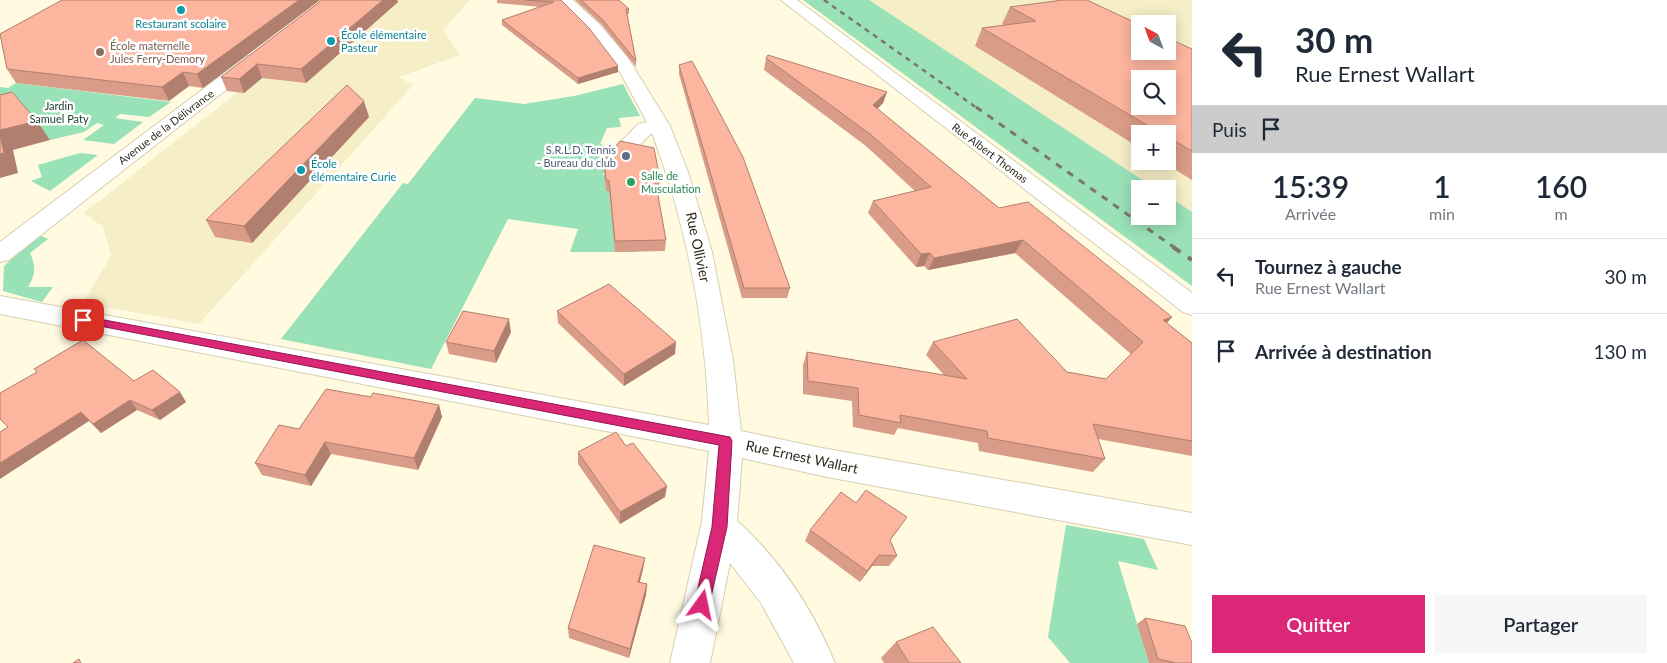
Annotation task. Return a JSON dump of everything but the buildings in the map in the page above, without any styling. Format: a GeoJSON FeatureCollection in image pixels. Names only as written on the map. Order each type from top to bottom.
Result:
{"type":"FeatureCollection","features":[{"type":"Feature","properties":{"kind":"street","name":"Rue Ollivier"},"geometry":{"type":"LineString","coordinates":[[565,0],[597,31],[622,63],[660,126],[681,180],[697,240],[722,372],[726,441],[719,527],[690,663]]}},
{"type":"Feature","properties":{"kind":"street","name":"Rue Albert Thomas"},"geometry":{"type":"LineString","coordinates":[[788,0],[1192,306]]}},
{"type":"Feature","properties":{"kind":"street","name":"Avenue de la Délivrance"},"geometry":{"type":"LineString","coordinates":[[0,254],[268,49]]}},
{"type":"Feature","properties":{"kind":"street"},"geometry":{"type":"LineString","coordinates":[[627,146],[644,128],[660,126]]}},
{"type":"Feature","properties":{"kind":"street","name":"Rue Ernest Wallart"},"geometry":{"type":"LineString","coordinates":[[0,305],[196,340],[726,441],[822,462],[1192,529]]}},
{"type":"Feature","properties":{"kind":"street"},"geometry":{"type":"LineString","coordinates":[[719,527],[761,568],[783,599],[816,663]]}},
{"type":"Feature","properties":{"kind":"shaded area"},"geometry":{"type":"Polygon","coordinates":[[[360,0],[470,0],[443,30],[460,55],[399,77],[413,85],[199,324],[83,303],[111,256],[103,227],[84,213],[256,78],[360,0]]]}},
{"type":"Feature","properties":{"kind":"shaded area"},"geometry":{"type":"Polygon","coordinates":[[[803,0],[1192,0],[1192,286],[1115,230],[803,0]]]}},
{"type":"Feature","properties":{"kind":"green space"},"geometry":{"type":"Polygon","coordinates":[[[803,0],[869,0],[1142,180],[1131,180],[1131,225],[1176,225],[1176,201],[1192,212],[1192,286],[803,0]]]}},
{"type":"Feature","properties":{"kind":"green space","name":"Jardin Samuel Paty"},"geometry":{"type":"Polygon","coordinates":[[[16,83],[171,102],[149,117],[120,114],[115,118],[143,122],[114,144],[83,140],[104,125],[97,123],[84,132],[50,140],[25,111],[0,119],[0,87],[8,88],[16,83]]]}},
{"type":"Feature","properties":{"kind":"green space"},"geometry":{"type":"Polygon","coordinates":[[[623,84],[640,116],[619,118],[621,127],[607,128],[600,144],[616,150],[615,158],[602,175],[605,175],[606,191],[609,191],[613,228],[637,236],[638,252],[570,252],[578,229],[508,219],[431,369],[281,339],[403,183],[408,184],[475,98],[524,104],[574,96],[623,84]]]}},
{"type":"Feature","properties":{"kind":"green space"},"geometry":{"type":"Polygon","coordinates":[[[80,153],[98,155],[50,191],[31,181],[42,177],[38,165],[80,153]]]}},
{"type":"Feature","properties":{"kind":"green space"},"geometry":{"type":"Polygon","coordinates":[[[39,235],[48,239],[30,253],[34,270],[33,278],[28,287],[53,287],[42,302],[3,291],[4,266],[39,235]]]}},
{"type":"Feature","properties":{"kind":"green space"},"geometry":{"type":"Polygon","coordinates":[[[1066,525],[1144,539],[1158,570],[1118,561],[1149,663],[1070,663],[1048,637],[1066,525]]]}},
{"type":"Feature","properties":{"kind":"railway"},"geometry":{"type":"LineString","coordinates":[[824,0],[977,108]]}},
{"type":"Feature","properties":{"kind":"railway"},"geometry":{"type":"LineString","coordinates":[[976,107],[1175,248]]}},
{"type":"Feature","properties":{"kind":"railway"},"geometry":{"type":"LineString","coordinates":[[1173,247],[1192,260]]}},
{"type":"Feature","properties":{"kind":"place","name":"Restaurant scolaire"},"geometry":{"type":"Point","coordinates":[181,10]}},
{"type":"Feature","properties":{"kind":"place","name":"École élémentaire Pasteur"},"geometry":{"type":"Point","coordinates":[331,41]}},
{"type":"Feature","properties":{"kind":"place","name":"École maternelle Jules Ferry-Demory"},"geometry":{"type":"Point","coordinates":[100,52]}},
{"type":"Feature","properties":{"kind":"place","name":"S.R.L.D. Tennis - Bureau du club"},"geometry":{"type":"Point","coordinates":[626,156]}},
{"type":"Feature","properties":{"kind":"place","name":"École élémentaire Curie"},"geometry":{"type":"Point","coordinates":[301,170]}},
{"type":"Feature","properties":{"kind":"place","name":"Salle de Musculation"},"geometry":{"type":"Point","coordinates":[631,182]}},
{"type":"Feature","properties":{"kind":"route"},"geometry":{"type":"LineString","coordinates":[[83,320],[726,441],[723,498],[719,527],[702,605]]}}]}
